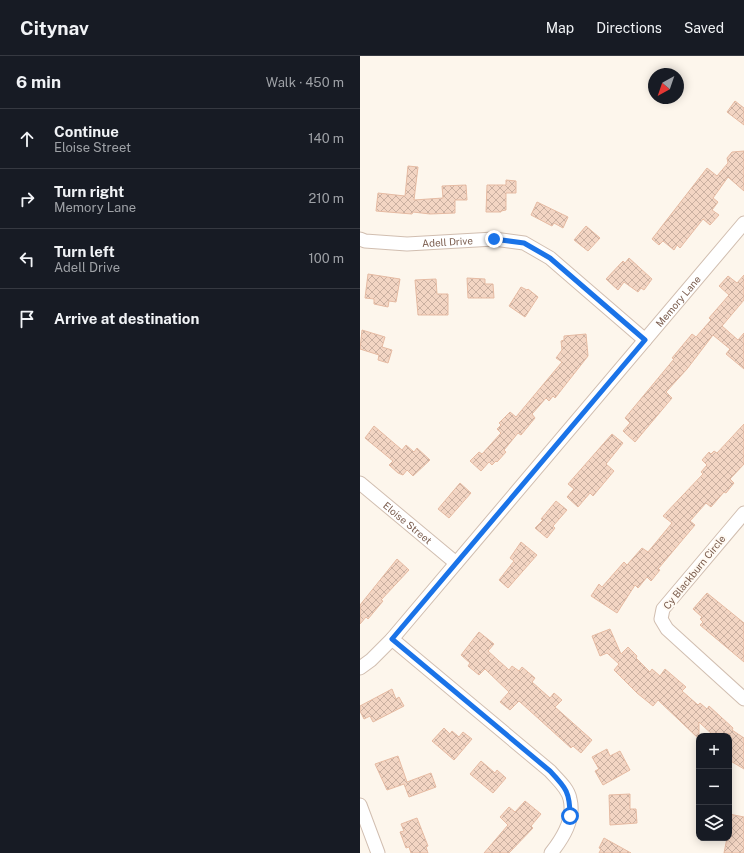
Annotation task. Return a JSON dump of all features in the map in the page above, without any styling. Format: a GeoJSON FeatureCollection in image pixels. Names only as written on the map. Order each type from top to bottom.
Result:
{"type":"FeatureCollection","features":[{"type":"Feature","properties":{"kind":"street","name":"Memory Lane"},"geometry":{"type":"LineString","coordinates":[[360,668],[371,660],[392,639],[744,223]]}},
{"type":"Feature","properties":{"kind":"street","name":"Adell Drive"},"geometry":{"type":"LineString","coordinates":[[360,239],[365,241],[407,244],[494,239],[524,243],[550,258],[645,340]]}},
{"type":"Feature","properties":{"kind":"street","name":"Eloise Street"},"geometry":{"type":"LineString","coordinates":[[360,483],[456,563]]}},
{"type":"Feature","properties":{"kind":"street","name":"Cy Blackburn Circle"},"geometry":{"type":"LineString","coordinates":[[744,513],[663,609],[661,619],[667,628],[744,699]]}},
{"type":"Feature","properties":{"kind":"street"},"geometry":{"type":"LineString","coordinates":[[392,639],[550,771],[563,785],[570,798],[570,816],[563,838],[551,853]]}},
{"type":"Feature","properties":{"kind":"street"},"geometry":{"type":"LineString","coordinates":[[360,805],[378,853]]}},
{"type":"Feature","properties":{"kind":"building"},"geometry":{"type":"Polygon","coordinates":[[[735,101],[744,108],[744,125],[727,112],[735,101]]]}},
{"type":"Feature","properties":{"kind":"building"},"geometry":{"type":"Polygon","coordinates":[[[744,151],[744,191],[728,177],[713,198],[718,202],[712,210],[719,215],[710,225],[703,219],[680,248],[677,245],[674,250],[663,241],[659,245],[652,239],[707,168],[717,176],[728,163],[727,158],[732,152],[744,151]]]}},
{"type":"Feature","properties":{"kind":"building"},"geometry":{"type":"Polygon","coordinates":[[[408,166],[418,167],[414,200],[443,198],[442,186],[466,185],[467,200],[455,200],[455,213],[430,214],[413,212],[412,214],[376,211],[378,193],[405,196],[408,166]]]}},
{"type":"Feature","properties":{"kind":"building"},"geometry":{"type":"Polygon","coordinates":[[[506,180],[516,181],[516,193],[506,193],[506,210],[501,212],[486,212],[487,185],[506,185],[506,180]]]}},
{"type":"Feature","properties":{"kind":"building"},"geometry":{"type":"Polygon","coordinates":[[[537,202],[568,217],[563,228],[554,223],[552,226],[531,215],[537,202]]]}},
{"type":"Feature","properties":{"kind":"building"},"geometry":{"type":"Polygon","coordinates":[[[586,226],[600,238],[588,251],[574,240],[586,226]]]}},
{"type":"Feature","properties":{"kind":"building"},"geometry":{"type":"Polygon","coordinates":[[[629,258],[652,279],[644,290],[641,288],[638,292],[624,282],[618,290],[606,279],[623,261],[625,263],[629,258]]]}},
{"type":"Feature","properties":{"kind":"building"},"geometry":{"type":"Polygon","coordinates":[[[368,274],[400,279],[396,302],[389,301],[388,307],[374,304],[374,299],[365,298],[368,274]]]}},
{"type":"Feature","properties":{"kind":"building"},"geometry":{"type":"Polygon","coordinates":[[[744,275],[744,300],[722,326],[738,340],[744,333],[744,369],[726,354],[730,349],[713,335],[687,369],[666,392],[672,398],[635,442],[623,431],[630,423],[625,418],[674,359],[672,358],[692,334],[696,337],[711,320],[709,318],[729,295],[719,286],[728,276],[737,283],[744,275]]]}},
{"type":"Feature","properties":{"kind":"building"},"geometry":{"type":"Polygon","coordinates":[[[467,278],[485,279],[485,284],[493,284],[494,298],[468,298],[467,278]]]}},
{"type":"Feature","properties":{"kind":"building"},"geometry":{"type":"Polygon","coordinates":[[[436,279],[437,294],[448,294],[448,315],[418,315],[415,280],[436,279]]]}},
{"type":"Feature","properties":{"kind":"building"},"geometry":{"type":"Polygon","coordinates":[[[521,287],[527,290],[528,289],[538,297],[525,317],[509,306],[521,287]]]}},
{"type":"Feature","properties":{"kind":"building"},"geometry":{"type":"Polygon","coordinates":[[[362,330],[385,337],[382,347],[392,350],[388,363],[378,360],[379,355],[360,349],[362,330]]]}},
{"type":"Feature","properties":{"kind":"building"},"geometry":{"type":"Polygon","coordinates":[[[586,334],[588,356],[555,398],[553,396],[549,401],[546,398],[532,414],[535,418],[521,435],[518,433],[504,450],[506,452],[497,462],[496,461],[492,465],[489,462],[481,471],[470,461],[479,452],[482,454],[501,433],[497,429],[501,425],[499,423],[510,412],[516,417],[562,362],[556,358],[562,350],[561,341],[564,340],[564,336],[586,334]]]}},
{"type":"Feature","properties":{"kind":"building"},"geometry":{"type":"Polygon","coordinates":[[[744,424],[744,464],[730,479],[734,483],[711,507],[706,503],[690,521],[695,525],[658,569],[660,570],[651,581],[647,577],[638,588],[635,585],[617,613],[591,596],[599,584],[602,587],[624,562],[627,565],[642,548],[648,552],[672,523],[663,516],[703,474],[701,472],[707,465],[702,460],[709,452],[711,454],[714,451],[717,453],[744,424]]]}},
{"type":"Feature","properties":{"kind":"building"},"geometry":{"type":"Polygon","coordinates":[[[374,426],[402,450],[406,445],[414,452],[417,448],[430,460],[413,476],[407,470],[403,475],[398,473],[389,465],[393,461],[365,438],[374,426]]]}},
{"type":"Feature","properties":{"kind":"building"},"geometry":{"type":"Polygon","coordinates":[[[612,434],[623,443],[606,464],[614,471],[593,496],[590,493],[578,507],[567,497],[574,489],[568,484],[612,434]]]}},
{"type":"Feature","properties":{"kind":"building"},"geometry":{"type":"Polygon","coordinates":[[[460,483],[471,493],[449,518],[438,509],[460,483]]]}},
{"type":"Feature","properties":{"kind":"building"},"geometry":{"type":"Polygon","coordinates":[[[556,501],[567,510],[553,526],[555,528],[547,538],[535,528],[543,520],[541,519],[556,501]]]}},
{"type":"Feature","properties":{"kind":"building"},"geometry":{"type":"Polygon","coordinates":[[[521,542],[537,555],[508,588],[499,580],[514,561],[510,558],[521,542]]]}},
{"type":"Feature","properties":{"kind":"building"},"geometry":{"type":"Polygon","coordinates":[[[397,559],[409,570],[381,600],[383,601],[368,619],[366,617],[360,624],[360,605],[397,559]]]}},
{"type":"Feature","properties":{"kind":"building"},"geometry":{"type":"Polygon","coordinates":[[[707,593],[744,623],[744,662],[700,625],[703,622],[700,619],[702,617],[693,609],[707,593]]]}},
{"type":"Feature","properties":{"kind":"building"},"geometry":{"type":"Polygon","coordinates":[[[610,629],[621,654],[628,647],[637,656],[636,658],[650,672],[652,669],[660,676],[665,669],[686,687],[682,691],[698,705],[700,703],[707,709],[709,706],[733,728],[732,730],[744,738],[744,769],[732,762],[732,733],[711,733],[699,722],[699,733],[696,733],[696,736],[658,700],[653,706],[637,693],[614,670],[619,664],[607,653],[600,656],[592,636],[610,629]]]}},
{"type":"Feature","properties":{"kind":"building"},"geometry":{"type":"Polygon","coordinates":[[[479,632],[494,644],[488,651],[509,670],[512,666],[519,671],[522,667],[535,678],[532,682],[550,698],[554,693],[562,700],[555,707],[592,740],[581,753],[573,746],[571,748],[519,701],[510,710],[500,702],[509,692],[485,669],[479,675],[468,666],[470,663],[461,655],[479,632]]]}},
{"type":"Feature","properties":{"kind":"building"},"geometry":{"type":"Polygon","coordinates":[[[392,689],[396,699],[399,697],[404,706],[373,722],[370,716],[364,719],[360,711],[360,706],[392,689]]]}},
{"type":"Feature","properties":{"kind":"building"},"geometry":{"type":"Polygon","coordinates":[[[444,728],[450,734],[452,731],[459,737],[463,732],[472,739],[454,760],[432,741],[444,728]]]}},
{"type":"Feature","properties":{"kind":"building"},"geometry":{"type":"Polygon","coordinates":[[[607,749],[610,756],[620,751],[630,770],[603,785],[595,771],[599,769],[592,757],[607,749]]]}},
{"type":"Feature","properties":{"kind":"building"},"geometry":{"type":"Polygon","coordinates":[[[398,756],[407,782],[431,773],[436,787],[409,797],[404,784],[387,790],[375,764],[398,756]]]}},
{"type":"Feature","properties":{"kind":"building"},"geometry":{"type":"Polygon","coordinates":[[[481,761],[495,773],[497,770],[506,778],[493,793],[470,774],[481,761]]]}},
{"type":"Feature","properties":{"kind":"building"},"geometry":{"type":"Polygon","coordinates":[[[630,794],[630,809],[636,809],[637,823],[610,825],[609,795],[630,794]]]}},
{"type":"Feature","properties":{"kind":"building"},"geometry":{"type":"Polygon","coordinates":[[[525,801],[541,814],[531,826],[533,828],[509,853],[484,853],[508,825],[500,817],[509,807],[515,812],[525,801]]]}},
{"type":"Feature","properties":{"kind":"building"},"geometry":{"type":"Polygon","coordinates":[[[732,815],[744,817],[744,853],[724,853],[726,841],[732,841],[732,815]]]}},
{"type":"Feature","properties":{"kind":"building"},"geometry":{"type":"Polygon","coordinates":[[[417,818],[428,846],[426,847],[428,853],[411,853],[409,847],[406,848],[400,832],[404,831],[401,824],[417,818]]]}},
{"type":"Feature","properties":{"kind":"building"},"geometry":{"type":"Polygon","coordinates":[[[604,838],[631,853],[599,853],[601,849],[599,848],[604,838]]]}},
{"type":"Feature","properties":{"kind":"route"},"geometry":{"type":"LineString","coordinates":[[494,239],[524,243],[550,258],[645,340],[392,639],[550,771],[563,785],[570,798],[570,816]]}}]}
